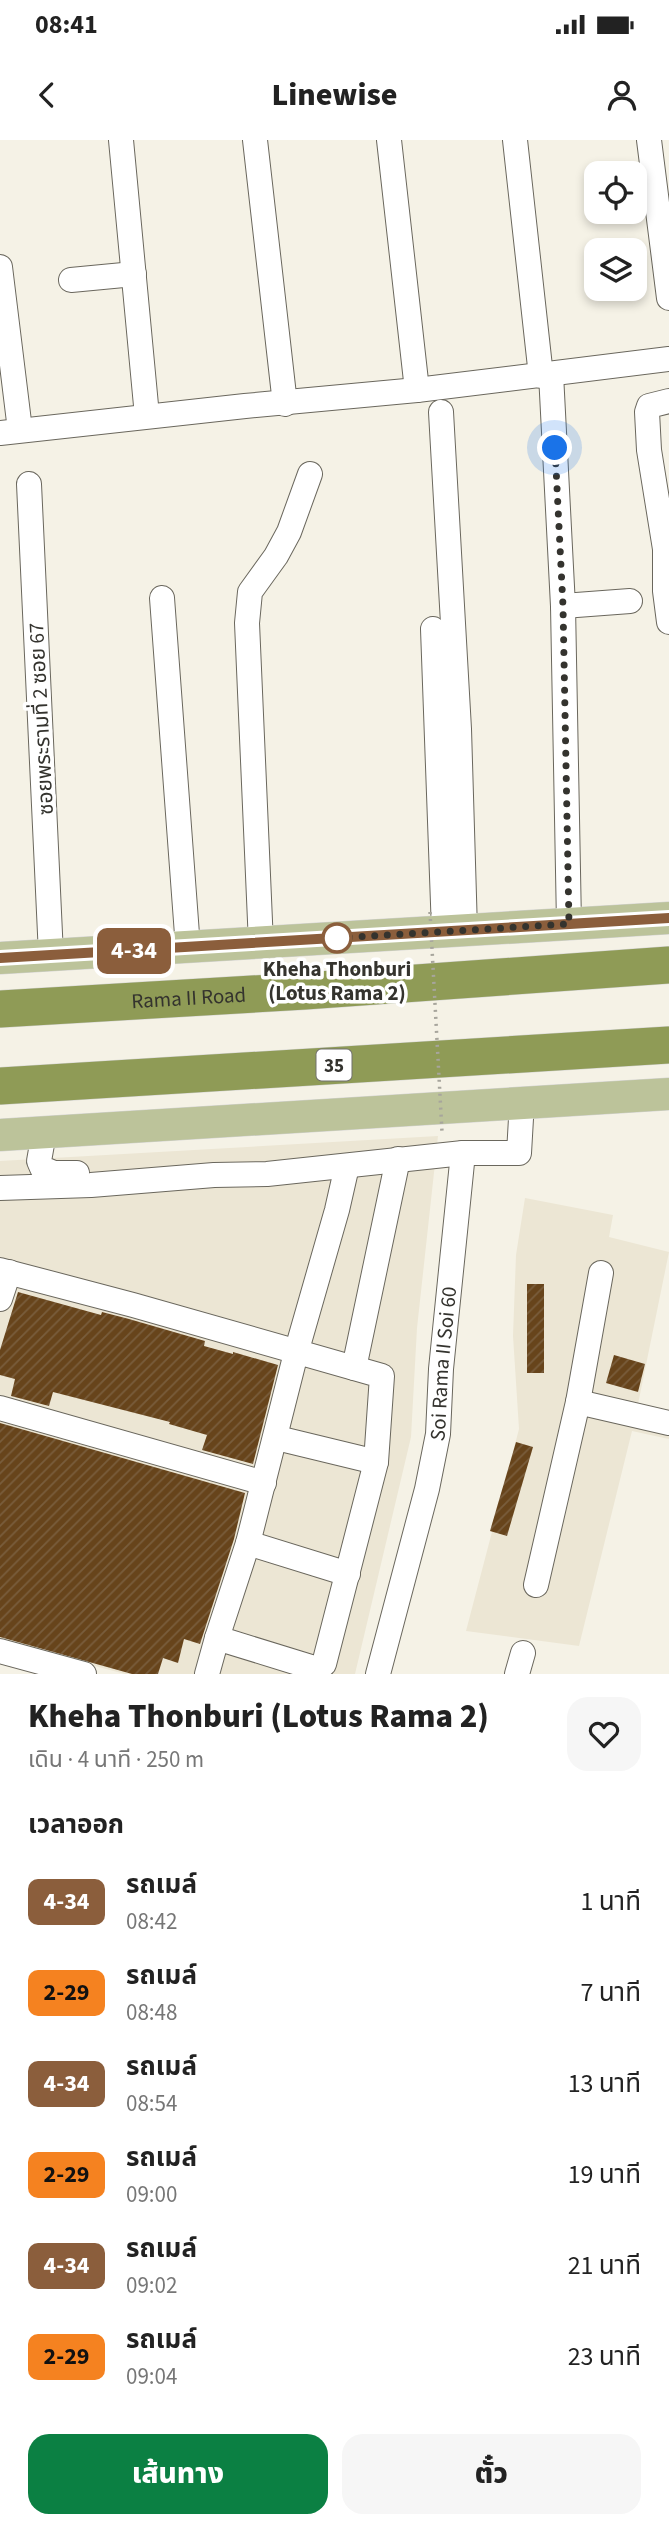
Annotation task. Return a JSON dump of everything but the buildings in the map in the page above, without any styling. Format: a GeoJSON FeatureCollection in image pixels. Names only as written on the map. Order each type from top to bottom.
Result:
{"type":"FeatureCollection","features":[{"type":"Feature","properties":{"kind":"highway","name":"Rama II Road"},"geometry":{"type":"LineString","coordinates":[[0,1009],[669,965]]}},
{"type":"Feature","properties":{"kind":"highway","name":"35"},"geometry":{"type":"LineString","coordinates":[[0,1086],[669,1045]]}},
{"type":"Feature","properties":{"kind":"main road"},"geometry":{"type":"LineString","coordinates":[[0,958],[261,944],[447,924],[569,924],[669,918]]}},
{"type":"Feature","properties":{"kind":"main road"},"geometry":{"type":"LineString","coordinates":[[0,1135],[669,1094]]}},
{"type":"Feature","properties":{"kind":"street"},"geometry":{"type":"LineString","coordinates":[[121,140],[147,416]]}},
{"type":"Feature","properties":{"kind":"street"},"geometry":{"type":"LineString","coordinates":[[255,140],[285,404]]}},
{"type":"Feature","properties":{"kind":"street"},"geometry":{"type":"LineString","coordinates":[[389,140],[417,390]]}},
{"type":"Feature","properties":{"kind":"street"},"geometry":{"type":"LineString","coordinates":[[515,140],[546,375],[563,606],[569,924]]}},
{"type":"Feature","properties":{"kind":"street"},"geometry":{"type":"LineString","coordinates":[[649,140],[665,227],[669,298]]}},
{"type":"Feature","properties":{"kind":"street"},"geometry":{"type":"LineString","coordinates":[[0,267],[10,432],[417,390],[669,359]]}},
{"type":"Feature","properties":{"kind":"street"},"geometry":{"type":"LineString","coordinates":[[71,280],[134,274]]}},
{"type":"Feature","properties":{"kind":"street"},"geometry":{"type":"LineString","coordinates":[[669,401],[649,406],[647,412],[659,449],[667,549],[665,591],[669,622]]}},
{"type":"Feature","properties":{"kind":"street"},"geometry":{"type":"LineString","coordinates":[[442,412],[459,729],[447,924]]}},
{"type":"Feature","properties":{"kind":"street"},"geometry":{"type":"LineString","coordinates":[[261,944],[247,623],[250,592],[276,556],[289,532],[310,474]]}},
{"type":"Feature","properties":{"kind":"street","name":"ซอยพระรามที่ 2 ซอย 67"},"geometry":{"type":"LineString","coordinates":[[29,484],[51,956]]}},
{"type":"Feature","properties":{"kind":"street"},"geometry":{"type":"LineString","coordinates":[[162,598],[188,948]]}},
{"type":"Feature","properties":{"kind":"street"},"geometry":{"type":"LineString","coordinates":[[563,606],[630,601]]}},
{"type":"Feature","properties":{"kind":"street"},"geometry":{"type":"LineString","coordinates":[[433,629],[447,924]]}},
{"type":"Feature","properties":{"kind":"street"},"geometry":{"type":"LineString","coordinates":[[0,1188],[267,1174],[463,1153],[519,1153],[522,1101]]}},
{"type":"Feature","properties":{"kind":"street"},"geometry":{"type":"LineString","coordinates":[[44,1133],[39,1161],[42,1168],[48,1172],[114,1174],[152,1180]]}},
{"type":"Feature","properties":{"kind":"street","name":"Soi Rama II Soi 60"},"geometry":{"type":"LineString","coordinates":[[378,1674],[427,1489],[438,1434],[441,1368],[463,1153]]}},
{"type":"Feature","properties":{"kind":"street"},"geometry":{"type":"LineString","coordinates":[[354,1368],[398,1159]]}},
{"type":"Feature","properties":{"kind":"street"},"geometry":{"type":"LineString","coordinates":[[208,1674],[277,1438],[296,1353],[347,1166]]}},
{"type":"Feature","properties":{"kind":"street"},"geometry":{"type":"LineString","coordinates":[[0,1300],[5,1271],[382,1376],[376,1462],[324,1664],[314,1668],[217,1638]]}},
{"type":"Feature","properties":{"kind":"street"},"geometry":{"type":"LineString","coordinates":[[536,1585],[578,1402],[601,1273]]}},
{"type":"Feature","properties":{"kind":"street"},"geometry":{"type":"LineString","coordinates":[[578,1402],[669,1423]]}},
{"type":"Feature","properties":{"kind":"street"},"geometry":{"type":"LineString","coordinates":[[0,1408],[264,1483]]}},
{"type":"Feature","properties":{"kind":"street"},"geometry":{"type":"LineString","coordinates":[[277,1438],[376,1462]]}},
{"type":"Feature","properties":{"kind":"street"},"geometry":{"type":"LineString","coordinates":[[248,1543],[348,1574]]}},
{"type":"Feature","properties":{"kind":"street"},"geometry":{"type":"LineString","coordinates":[[0,1651],[84,1674]]}},
{"type":"Feature","properties":{"kind":"path"},"geometry":{"type":"LineString","coordinates":[[442,1132],[447,924]]}},
{"type":"Feature","properties":{"kind":"shaded area"},"geometry":{"type":"Polygon","coordinates":[[[438,1136],[417,1328],[411,1437],[355,1674],[125,1674],[0,1641],[0,1161],[438,1136]]]}},
{"type":"Feature","properties":{"kind":"shaded area"},"geometry":{"type":"Polygon","coordinates":[[[525,1198],[613,1215],[609,1237],[669,1252],[638,1404],[669,1411],[669,1439],[632,1431],[579,1646],[466,1631],[519,1429],[513,1336],[516,1255],[525,1198]]]}},
{"type":"Feature","properties":{"kind":"bus line","name":"4-34"},"geometry":{"type":"LineString","coordinates":[[0,958],[669,918]]}},
{"type":"Feature","properties":{"kind":"place","name":"Kheha Thonburi (Lotus Rama 2)"},"geometry":{"type":"Point","coordinates":[337,938]}},
{"type":"Feature","properties":{"kind":"route"},"geometry":{"type":"LineString","coordinates":[[337,938],[569,924],[563,606],[555,448]]}}]}
